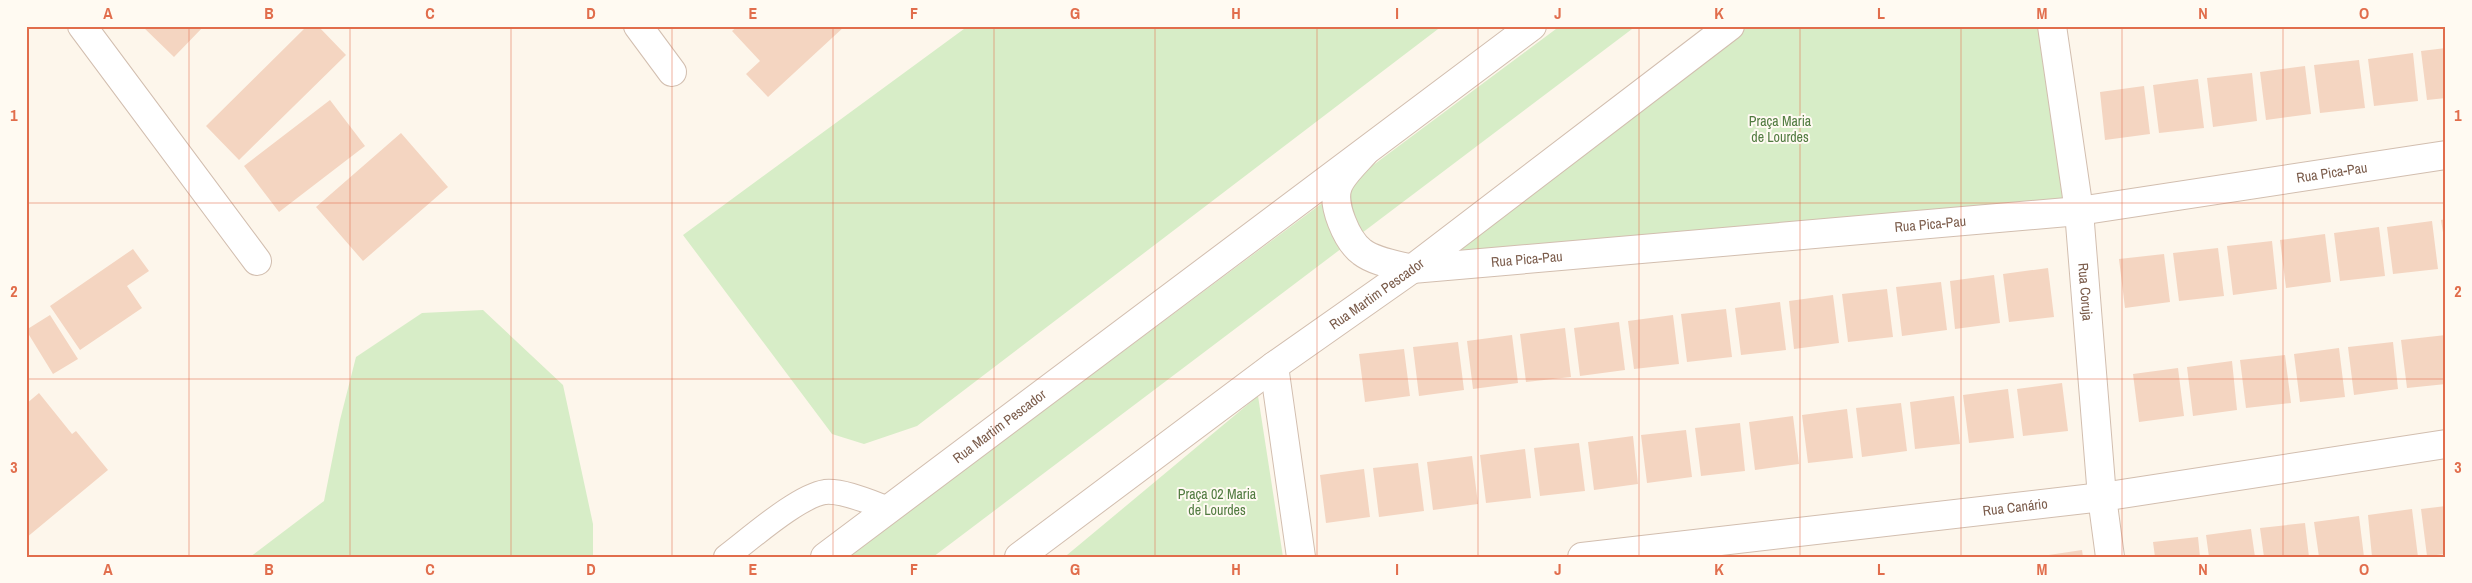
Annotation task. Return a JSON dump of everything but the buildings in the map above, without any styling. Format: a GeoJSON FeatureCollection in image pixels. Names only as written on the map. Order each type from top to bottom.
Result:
{"type":"FeatureCollection","features":[{"type":"Feature","properties":{"kind":"street"},"geometry":{"type":"LineString","coordinates":[[82,26],[257,261]]}},
{"type":"Feature","properties":{"kind":"street"},"geometry":{"type":"LineString","coordinates":[[638,26],[672,72]]}},
{"type":"Feature","properties":{"kind":"street","name":"Rua Martim Pescador"},"geometry":{"type":"LineString","coordinates":[[825,557],[1532,26]]}},
{"type":"Feature","properties":{"kind":"street","name":"Rua Martim Pescador"},"geometry":{"type":"LineString","coordinates":[[1019,557],[1044,548],[1274,366],[1412,269],[1730,26]]}},
{"type":"Feature","properties":{"kind":"street","name":"Rua Coruja"},"geometry":{"type":"LineString","coordinates":[[2052,26],[2079,211],[2102,497],[2110,557]]}},
{"type":"Feature","properties":{"kind":"street"},"geometry":{"type":"LineString","coordinates":[[1364,152],[1338,186],[1336,206],[1342,222],[1361,252],[1382,261],[1412,269]]}},
{"type":"Feature","properties":{"kind":"street","name":"Rua Pica-Pau"},"geometry":{"type":"LineString","coordinates":[[1412,269],[2079,211],[2446,155]]}},
{"type":"Feature","properties":{"kind":"street"},"geometry":{"type":"LineString","coordinates":[[1274,366],[1301,557]]}},
{"type":"Feature","properties":{"kind":"street","name":"Rua Canário"},"geometry":{"type":"LineString","coordinates":[[1582,557],[2102,497],[2446,444]]}},
{"type":"Feature","properties":{"kind":"lane"},"geometry":{"type":"LineString","coordinates":[[726,557],[806,498],[827,492],[860,498],[889,509]]}},
{"type":"Feature","properties":{"kind":"green space"},"geometry":{"type":"Polygon","coordinates":[[[968,26],[1442,26],[917,426],[864,444],[832,434],[683,235],[968,26]]]}},
{"type":"Feature","properties":{"kind":"green space"},"geometry":{"type":"Polygon","coordinates":[[[1560,26],[1636,26],[933,557],[847,557],[1560,26]]]}},
{"type":"Feature","properties":{"kind":"green space","name":"Praça Maria de Lourdes"},"geometry":{"type":"Polygon","coordinates":[[[1739,26],[2048,26],[2075,207],[1423,264],[1739,26]]]}},
{"type":"Feature","properties":{"kind":"green space"},"geometry":{"type":"Polygon","coordinates":[[[483,310],[563,385],[593,524],[593,557],[250,557],[324,501],[340,420],[356,357],[422,313],[483,310]]]}},
{"type":"Feature","properties":{"kind":"green space","name":"Praça 02 Maria de Lourdes"},"geometry":{"type":"Polygon","coordinates":[[[1258,396],[1283,557],[1068,557],[1067,555],[1258,396]]]}}]}
